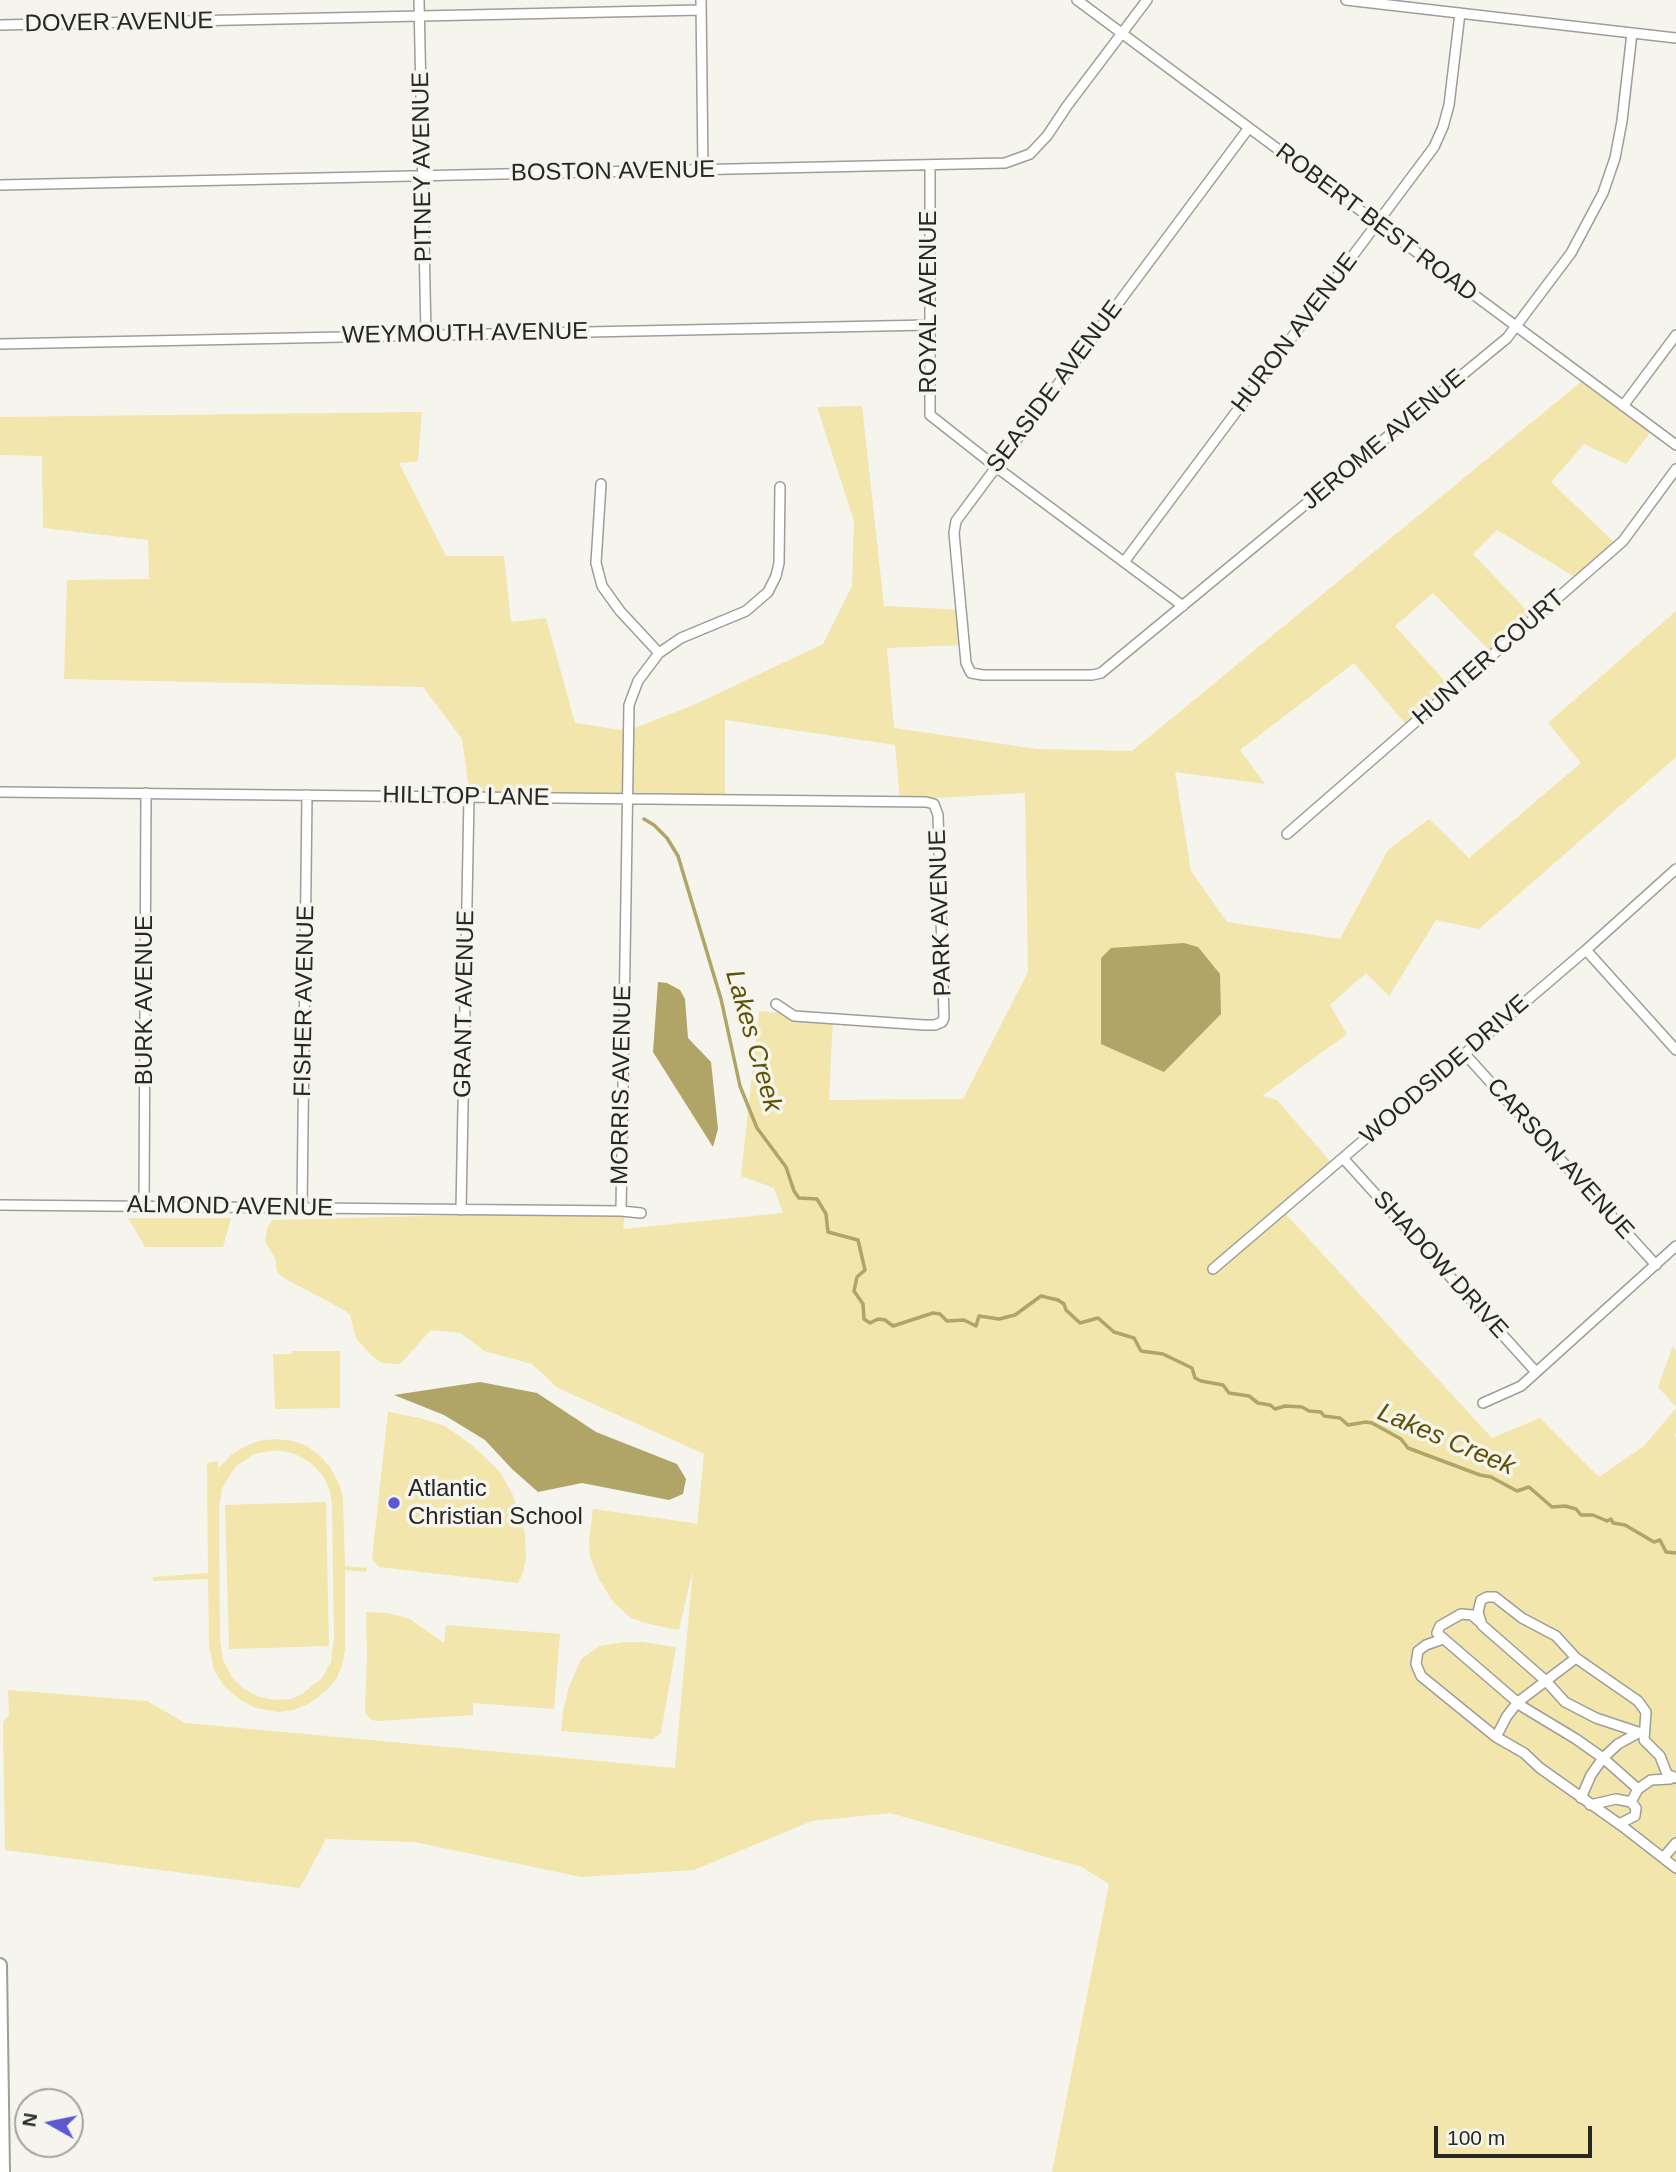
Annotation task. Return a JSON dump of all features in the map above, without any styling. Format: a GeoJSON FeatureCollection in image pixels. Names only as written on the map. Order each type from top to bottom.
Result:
{"type":"FeatureCollection","features":[{"type":"Feature","properties":{"kind":"street","name":"PITNEY AVENUE"},"geometry":{"type":"LineString","coordinates":[[419,0],[426,335]]}},
{"type":"Feature","properties":{"kind":"street","name":"ROBERT BEST ROAD"},"geometry":{"type":"LineString","coordinates":[[1077,0],[1676,445]]}},
{"type":"Feature","properties":{"kind":"street","name":"BOSTON AVENUE"},"geometry":{"type":"LineString","coordinates":[[0,185],[1005,163],[1030,154],[1047,136],[1147,0]]}},
{"type":"Feature","properties":{"kind":"street"},"geometry":{"type":"LineString","coordinates":[[1346,0],[1676,38]]}},
{"type":"Feature","properties":{"kind":"street","name":"DOVER AVENUE"},"geometry":{"type":"LineString","coordinates":[[0,26],[420,16],[701,5]]}},
{"type":"Feature","properties":{"kind":"street"},"geometry":{"type":"LineString","coordinates":[[701,5],[703,170]]}},
{"type":"Feature","properties":{"kind":"street","name":"HURON AVENUE"},"geometry":{"type":"LineString","coordinates":[[1124,562],[1434,146],[1443,127],[1451,96],[1460,13]]}},
{"type":"Feature","properties":{"kind":"street","name":"JEROME AVENUE"},"geometry":{"type":"LineString","coordinates":[[971,673],[1097,675],[1507,338],[1570,253],[1603,193],[1615,158],[1622,121],[1632,33]]}},
{"type":"Feature","properties":{"kind":"street","name":"SEASIDE AVENUE"},"geometry":{"type":"LineString","coordinates":[[971,673],[966,663],[954,525],[958,517],[1248,128]]}},
{"type":"Feature","properties":{"kind":"street","name":"ROYAL AVENUE"},"geometry":{"type":"LineString","coordinates":[[930,165],[930,415],[1183,606]]}},
{"type":"Feature","properties":{"kind":"street","name":"WEYMOUTH AVENUE"},"geometry":{"type":"LineString","coordinates":[[0,344],[929,325]]}},
{"type":"Feature","properties":{"kind":"street"},"geometry":{"type":"LineString","coordinates":[[1623,406],[1676,335]]}},
{"type":"Feature","properties":{"kind":"street","name":"HUNTER COURT"},"geometry":{"type":"LineString","coordinates":[[1287,834],[1623,541],[1676,469]]}},
{"type":"Feature","properties":{"kind":"street"},"geometry":{"type":"LineString","coordinates":[[601,484],[596,563],[602,586],[620,611],[659,653],[681,638],[746,611],[768,592],[779,563],[780,487]]}},
{"type":"Feature","properties":{"kind":"street","name":"MORRIS AVENUE"},"geometry":{"type":"LineString","coordinates":[[461,1210],[621,1211],[629,705],[638,681],[659,653]]}},
{"type":"Feature","properties":{"kind":"street","name":"HILLTOP LANE"},"geometry":{"type":"LineString","coordinates":[[0,792],[932,803]]}},
{"type":"Feature","properties":{"kind":"street","name":"BURK AVENUE"},"geometry":{"type":"LineString","coordinates":[[144,1207],[146,793]]}},
{"type":"Feature","properties":{"kind":"street","name":"FISHER AVENUE"},"geometry":{"type":"LineString","coordinates":[[302,1208],[307,794]]}},
{"type":"Feature","properties":{"kind":"street","name":"GRANT AVENUE"},"geometry":{"type":"LineString","coordinates":[[461,1210],[469,798]]}},
{"type":"Feature","properties":{"kind":"street","name":"PARK AVENUE"},"geometry":{"type":"LineString","coordinates":[[776,1004],[794,1016],[925,1026],[942,1022],[938,815],[936,806],[932,803]]}},
{"type":"Feature","properties":{"kind":"street","name":"WOODSIDE DRIVE"},"geometry":{"type":"LineString","coordinates":[[1213,1269],[1586,950],[1676,869]]}},
{"type":"Feature","properties":{"kind":"street"},"geometry":{"type":"LineString","coordinates":[[1586,950],[1676,1050]]}},
{"type":"Feature","properties":{"kind":"street","name":"CARSON AVENUE"},"geometry":{"type":"LineString","coordinates":[[1464,1053],[1656,1265]]}},
{"type":"Feature","properties":{"kind":"street","name":"SHADOW DRIVE"},"geometry":{"type":"LineString","coordinates":[[1343,1158],[1536,1372]]}},
{"type":"Feature","properties":{"kind":"street","name":"ALMOND AVENUE"},"geometry":{"type":"LineString","coordinates":[[0,1205],[461,1210]]}},
{"type":"Feature","properties":{"kind":"street"},"geometry":{"type":"LineString","coordinates":[[621,1211],[641,1213]]}},
{"type":"Feature","properties":{"kind":"street"},"geometry":{"type":"LineString","coordinates":[[1483,1403],[1521,1386],[1676,1247]]}},
{"type":"Feature","properties":{"kind":"street"},"geometry":{"type":"LineString","coordinates":[[1482,1625],[1478,1612],[1480,1602],[1487,1597],[1495,1597],[1522,1618],[1556,1636],[1576,1658],[1642,1704],[1646,1712],[1641,1732],[1644,1740],[1660,1756],[1667,1774],[1675,1778]]}},
{"type":"Feature","properties":{"kind":"street"},"geometry":{"type":"LineString","coordinates":[[1638,1789],[1603,1758],[1546,1719],[1528,1711],[1443,1639],[1437,1633],[1438,1628],[1457,1616],[1472,1615],[1546,1681],[1567,1704],[1596,1718],[1641,1732]]}},
{"type":"Feature","properties":{"kind":"street"},"geometry":{"type":"LineString","coordinates":[[1443,1639],[1419,1649],[1416,1659],[1418,1672],[1496,1737],[1524,1753],[1539,1768],[1676,1868]]}},
{"type":"Feature","properties":{"kind":"street"},"geometry":{"type":"LineString","coordinates":[[1496,1737],[1518,1702],[1576,1658]]}},
{"type":"Feature","properties":{"kind":"street"},"geometry":{"type":"LineString","coordinates":[[1581,1798],[1591,1775],[1603,1758],[1618,1744],[1641,1732]]}},
{"type":"Feature","properties":{"kind":"street"},"geometry":{"type":"LineString","coordinates":[[1631,1802],[1638,1789],[1651,1780],[1675,1778]]}},
{"type":"Feature","properties":{"kind":"street"},"geometry":{"type":"LineString","coordinates":[[1590,1805],[1616,1799],[1631,1802],[1636,1808],[1635,1816],[1619,1824]]}},
{"type":"Feature","properties":{"kind":"street"},"geometry":{"type":"LineString","coordinates":[[1664,1857],[1676,1843]]}},
{"type":"Feature","properties":{"kind":"street"},"geometry":{"type":"LineString","coordinates":[[0,1965],[3,2172]]}},
{"type":"Feature","properties":{"kind":"shaded area"},"geometry":{"type":"Polygon","coordinates":[[[1588,376],[1655,426],[1626,464],[1584,444],[1551,482],[1617,545],[1580,580],[1497,530],[1473,554],[1535,619],[1493,654],[1433,593],[1395,626],[1454,691],[1409,728],[1354,663],[1240,750],[1265,784],[1175,772],[1191,871],[1227,922],[1340,939],[1388,850],[1429,819],[1469,858],[1581,763],[1548,723],[1676,611],[1676,757],[1479,929],[1436,920],[1389,996],[1366,973],[1330,1005],[1347,1034],[1262,1096],[1277,1100],[1335,1167],[1284,1212],[1492,1438],[1540,1418],[1599,1477],[1644,1446],[1676,1408],[1676,2172],[1052,2172],[1109,1884],[1082,1867],[890,1813],[812,1821],[694,1870],[581,1877],[415,1842],[326,1839],[300,1888],[5,1850],[3,1722],[9,1715],[8,1690],[147,1701],[185,1723],[675,1768],[693,1569],[679,1630],[649,1624],[631,1618],[613,1602],[590,1557],[589,1541],[593,1509],[697,1525],[704,1454],[558,1388],[532,1364],[484,1351],[461,1333],[431,1330],[400,1364],[382,1363],[356,1338],[350,1315],[346,1311],[282,1277],[265,1242],[267,1229],[272,1220],[625,1211],[623,1229],[783,1213],[774,1188],[741,1176],[759,1011],[833,1018],[829,1100],[963,1099],[1028,972],[1025,793],[900,800],[895,745],[725,720],[725,800],[525,797],[469,789],[462,739],[423,687],[64,679],[67,580],[149,579],[148,540],[43,528],[42,456],[0,455],[0,417],[422,412],[418,461],[399,463],[446,556],[504,556],[511,622],[546,618],[575,723],[627,731],[696,704],[823,644],[852,586],[854,521],[817,407],[862,406],[884,606],[965,610],[967,645],[887,648],[894,728],[1037,749],[1132,751],[1588,376]]]}},
{"type":"Feature","properties":{"kind":"shaded area"},"geometry":{"type":"Polygon","coordinates":[[[1184,943],[1198,947],[1220,974],[1221,1014],[1164,1072],[1101,1044],[1101,958],[1111,948],[1184,943]]]}},
{"type":"Feature","properties":{"kind":"shaded area"},"geometry":{"type":"Polygon","coordinates":[[[658,982],[667,983],[680,990],[685,999],[688,1038],[711,1062],[718,1129],[713,1147],[653,1052],[658,982]]]}},
{"type":"Feature","properties":{"kind":"shaded area"},"geometry":{"type":"Polygon","coordinates":[[[128,1218],[231,1218],[223,1247],[145,1247],[128,1218]]]}},
{"type":"Feature","properties":{"kind":"shaded area"},"geometry":{"type":"Polygon","coordinates":[[[1673,1346],[1676,1350],[1676,1407],[1658,1387],[1673,1346]]]}},
{"type":"Feature","properties":{"kind":"shaded area"},"geometry":{"type":"Polygon","coordinates":[[[292,1351],[340,1351],[340,1408],[275,1409],[273,1354],[292,1354],[292,1351]]]}},
{"type":"Feature","properties":{"kind":"shaded area"},"geometry":{"type":"Polygon","coordinates":[[[480,1382],[537,1393],[596,1432],[677,1464],[686,1479],[683,1494],[669,1500],[582,1483],[538,1492],[485,1440],[444,1415],[394,1395],[480,1382]]]}},
{"type":"Feature","properties":{"kind":"shaded area"},"geometry":{"type":"Polygon","coordinates":[[[388,1412],[445,1426],[472,1445],[500,1472],[512,1493],[525,1533],[526,1559],[518,1583],[379,1567],[372,1559],[388,1412]]]}},
{"type":"Feature","properties":{"kind":"shaded area"},"geometry":{"type":"Polygon","coordinates":[[[275,1439],[307,1446],[330,1467],[340,1486],[343,1499],[345,1566],[367,1568],[366,1572],[345,1570],[345,1649],[337,1678],[310,1703],[294,1710],[278,1712],[256,1708],[239,1699],[224,1686],[214,1670],[209,1645],[208,1579],[153,1581],[153,1577],[208,1573],[207,1463],[218,1461],[218,1469],[232,1454],[258,1441],[275,1439]],[[278,1450],[254,1454],[236,1466],[222,1488],[219,1508],[220,1638],[223,1660],[232,1677],[244,1689],[259,1697],[276,1700],[291,1699],[302,1694],[322,1678],[331,1662],[334,1636],[330,1491],[323,1476],[311,1463],[295,1454],[278,1450]]]}},
{"type":"Feature","properties":{"kind":"shaded area"},"geometry":{"type":"Polygon","coordinates":[[[326,1502],[329,1646],[229,1649],[225,1505],[326,1502]]]}},
{"type":"Feature","properties":{"kind":"shaded area"},"geometry":{"type":"Polygon","coordinates":[[[366,1612],[388,1613],[410,1619],[444,1643],[446,1625],[560,1634],[554,1709],[473,1703],[473,1715],[372,1720],[365,1709],[366,1612]]]}},
{"type":"Feature","properties":{"kind":"shaded area"},"geometry":{"type":"Polygon","coordinates":[[[626,1642],[676,1647],[661,1733],[653,1739],[561,1731],[569,1687],[581,1659],[600,1646],[626,1642]]]}},
{"type":"Feature","properties":{"kind":"waterway","name":"Lakes Creek"},"geometry":{"type":"LineString","coordinates":[[644,819],[667,838],[678,856],[721,999],[740,1086],[757,1128],[786,1167],[799,1198],[817,1199],[826,1214],[828,1232],[858,1240],[865,1270],[857,1277],[854,1291],[863,1304],[864,1319],[870,1323],[878,1319],[885,1320],[893,1326],[933,1313],[940,1314],[947,1321],[964,1320],[976,1326],[979,1316],[999,1319],[1015,1315],[1041,1296],[1058,1300],[1080,1323],[1098,1318],[1114,1332],[1134,1338],[1141,1351],[1163,1354],[1192,1368],[1195,1378],[1223,1385],[1229,1393],[1249,1396],[1258,1403],[1270,1405],[1275,1409],[1285,1406],[1302,1407],[1321,1412],[1324,1416],[1340,1418],[1348,1425],[1372,1423],[1401,1439],[1408,1448],[1491,1477],[1517,1491],[1529,1487],[1552,1507],[1565,1506],[1576,1509],[1581,1515],[1593,1515],[1607,1521],[1611,1519],[1613,1523],[1625,1525],[1654,1542],[1660,1540],[1666,1552],[1676,1553]]}},
{"type":"Feature","properties":{"kind":"place","name":"Atlantic Christian School"},"geometry":{"type":"Point","coordinates":[394,1503]}}]}
